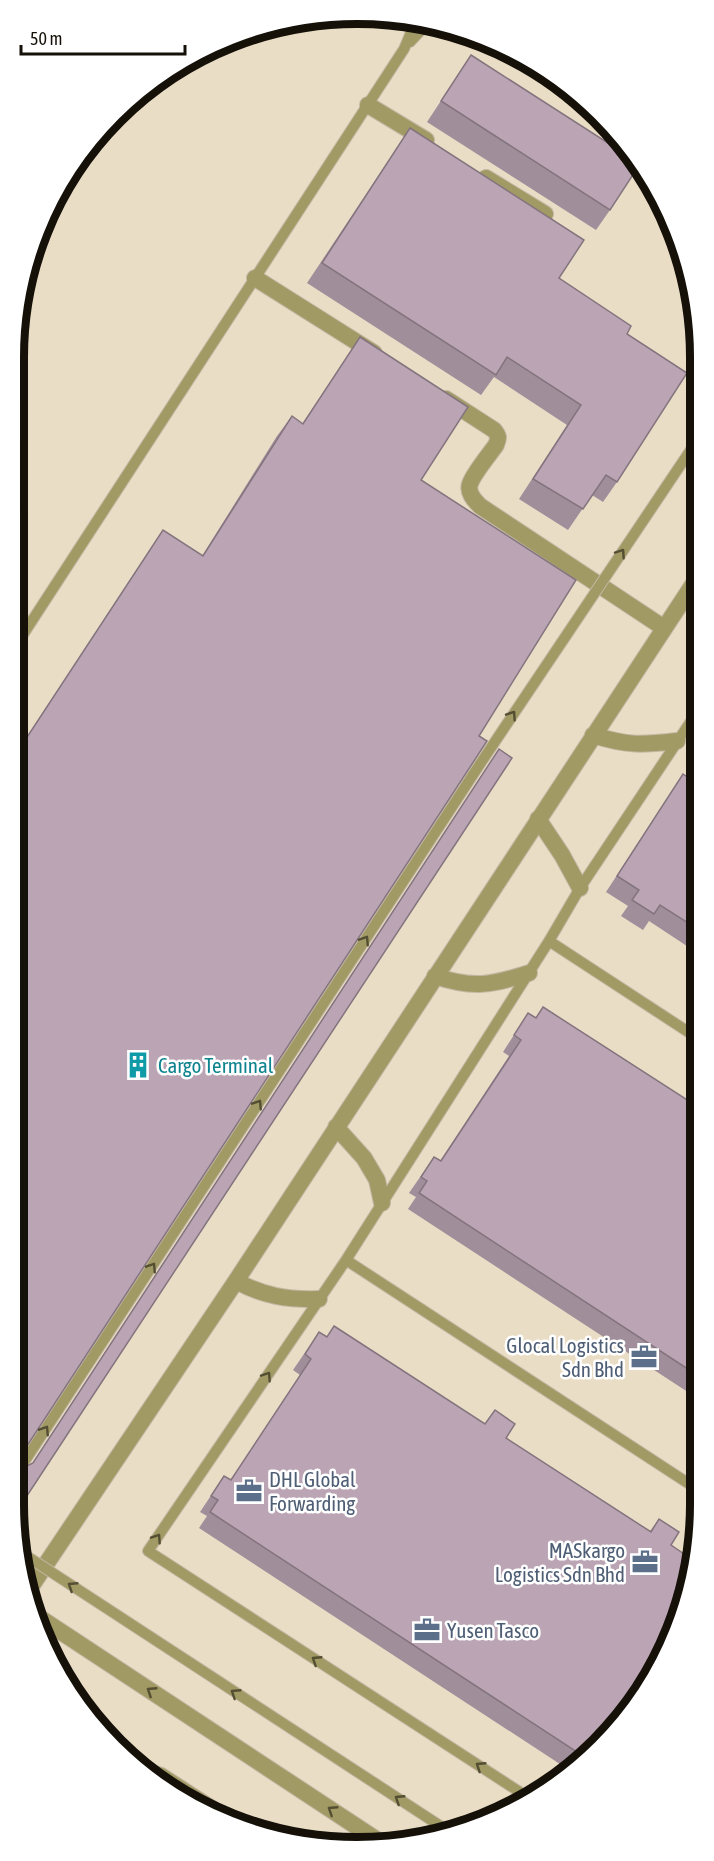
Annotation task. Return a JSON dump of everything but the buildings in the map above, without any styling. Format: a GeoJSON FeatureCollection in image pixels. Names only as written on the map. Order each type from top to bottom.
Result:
{"type":"FeatureCollection","features":[{"type":"Feature","properties":{"kind":"street"},"geometry":{"type":"LineString","coordinates":[[368,105],[437,147]]}},
{"type":"Feature","properties":{"kind":"street"},"geometry":{"type":"LineString","coordinates":[[476,171],[545,214]]}},
{"type":"Feature","properties":{"kind":"street"},"geometry":{"type":"LineString","coordinates":[[255,278],[387,361]]}},
{"type":"Feature","properties":{"kind":"street"},"geometry":{"type":"LineString","coordinates":[[437,393],[498,434],[499,439],[496,445],[470,484],[470,492],[474,500],[664,628]]}},
{"type":"Feature","properties":{"kind":"street"},"geometry":{"type":"LineString","coordinates":[[33,1583],[236,1281],[593,735],[690,592]]}},
{"type":"Feature","properties":{"kind":"street"},"geometry":{"type":"LineString","coordinates":[[593,735],[620,743],[647,745],[677,741]]}},
{"type":"Feature","properties":{"kind":"street"},"geometry":{"type":"LineString","coordinates":[[538,819],[580,888]]}},
{"type":"Feature","properties":{"kind":"street"},"geometry":{"type":"LineString","coordinates":[[435,976],[458,984],[479,985],[503,981],[529,972]]}},
{"type":"Feature","properties":{"kind":"street"},"geometry":{"type":"LineString","coordinates":[[336,1127],[351,1142],[368,1165],[377,1180],[382,1203]]}},
{"type":"Feature","properties":{"kind":"street"},"geometry":{"type":"LineString","coordinates":[[236,1281],[253,1291],[276,1297],[297,1300],[319,1299]]}},
{"type":"Feature","properties":{"kind":"street"},"geometry":{"type":"LineString","coordinates":[[46,1622],[371,1836]]}},
{"type":"Feature","properties":{"kind":"lane"},"geometry":{"type":"LineString","coordinates":[[24,635],[404,49],[413,29]]}},
{"type":"Feature","properties":{"kind":"lane"},"geometry":{"type":"LineString","coordinates":[[404,49],[422,30]]}},
{"type":"Feature","properties":{"kind":"lane"},"geometry":{"type":"LineString","coordinates":[[24,1464],[480,764],[690,451]]}},
{"type":"Feature","properties":{"kind":"lane"},"geometry":{"type":"LineString","coordinates":[[523,1793],[148,1551],[346,1260],[549,941],[580,888],[690,722]]}},
{"type":"Feature","properties":{"kind":"lane"},"geometry":{"type":"LineString","coordinates":[[549,941],[690,1033]]}},
{"type":"Feature","properties":{"kind":"lane"},"geometry":{"type":"LineString","coordinates":[[346,1260],[690,1484]]}},
{"type":"Feature","properties":{"kind":"lane"},"geometry":{"type":"LineString","coordinates":[[28,1557],[441,1826]]}},
{"type":"Feature","properties":{"kind":"lane"},"geometry":{"type":"LineString","coordinates":[[160,1772],[199,1797]]}},
{"type":"Feature","properties":{"kind":"place","name":"Cargo Terminal"},"geometry":{"type":"Point","coordinates":[138,1065]}},
{"type":"Feature","properties":{"kind":"place","name":"Glocal Logistics Sdn Bhd"},"geometry":{"type":"Point","coordinates":[644,1357]}},
{"type":"Feature","properties":{"kind":"place","name":"DHL Global Forwarding"},"geometry":{"type":"Point","coordinates":[249,1491]}},
{"type":"Feature","properties":{"kind":"place","name":"MASkargo Logistics Sdn Bhd"},"geometry":{"type":"Point","coordinates":[645,1562]}},
{"type":"Feature","properties":{"kind":"place","name":"Yusen Tasco"},"geometry":{"type":"Point","coordinates":[427,1630]}}]}
